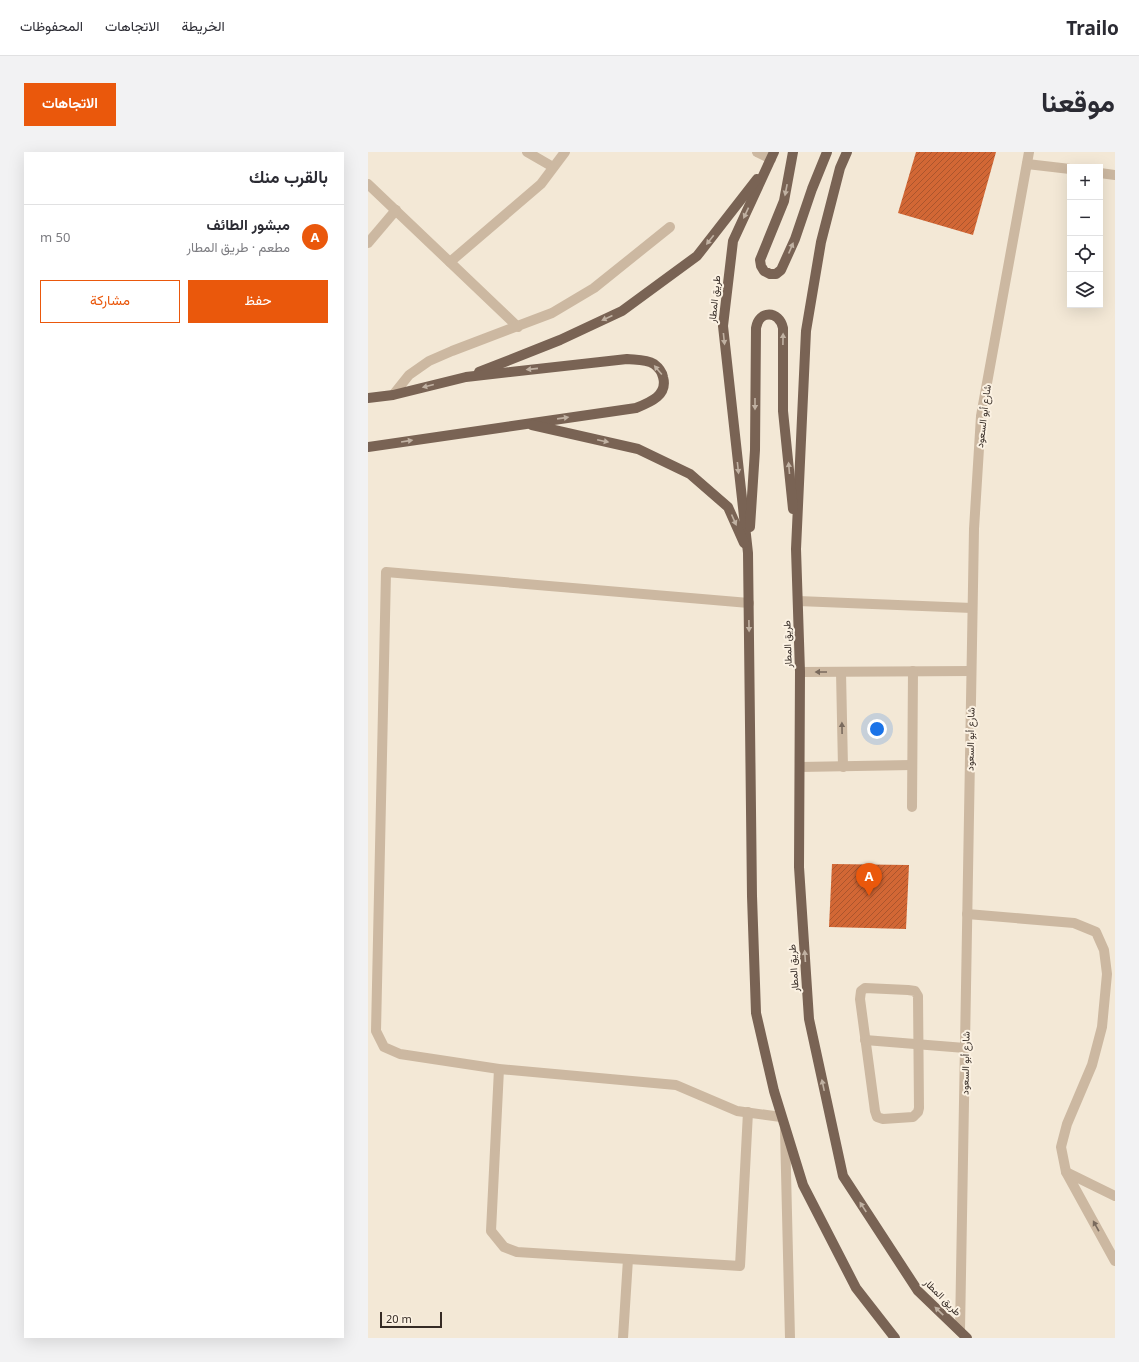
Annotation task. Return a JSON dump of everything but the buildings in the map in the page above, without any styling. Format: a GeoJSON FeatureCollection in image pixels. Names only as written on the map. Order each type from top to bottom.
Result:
{"type":"FeatureCollection","features":[{"type":"Feature","properties":{"kind":"main road"},"geometry":{"type":"LineString","coordinates":[[793,152],[784,201],[760,260],[764,271],[770,274],[776,274],[782,270],[827,152]]}},
{"type":"Feature","properties":{"kind":"main road","name":"طريق المطار"},"geometry":{"type":"LineString","coordinates":[[796,549],[806,331],[821,242],[840,168],[847,152]]}},
{"type":"Feature","properties":{"kind":"main road"},"geometry":{"type":"LineString","coordinates":[[466,377],[560,340],[622,311],[697,256],[771,159]]}},
{"type":"Feature","properties":{"kind":"main road","name":"طريق المطار"},"geometry":{"type":"LineString","coordinates":[[748,553],[723,326],[733,241],[771,159]]}},
{"type":"Feature","properties":{"kind":"main road","name":"طريق المطار"},"geometry":{"type":"LineString","coordinates":[[895,1338],[856,1288],[803,1185],[774,1091],[756,1013],[752,896],[748,553],[755,450],[756,328],[757,322],[766,314],[772,314],[778,317],[782,322],[783,328],[783,411],[788,447],[796,549],[798,601],[800,672],[799,867],[809,1019],[843,1176],[918,1291],[964,1335]]}},
{"type":"Feature","properties":{"kind":"main road"},"geometry":{"type":"LineString","coordinates":[[368,398],[393,395],[466,377],[627,359],[644,360],[655,365],[662,373],[665,383],[660,394],[649,403],[636,408],[368,447]]}},
{"type":"Feature","properties":{"kind":"main road"},"geometry":{"type":"LineString","coordinates":[[524,424],[638,449],[690,474],[728,507],[748,553]]}},
{"type":"Feature","properties":{"kind":"street"},"geometry":{"type":"LineString","coordinates":[[527,152],[553,167]]}},
{"type":"Feature","properties":{"kind":"street"},"geometry":{"type":"LineString","coordinates":[[450,262],[541,184],[565,152]]}},
{"type":"Feature","properties":{"kind":"street"},"geometry":{"type":"LineString","coordinates":[[757,152],[771,159]]}},
{"type":"Feature","properties":{"kind":"street","name":"شارع أبو السعود"},"geometry":{"type":"LineString","coordinates":[[964,1335],[965,1048],[974,529],[981,416],[1029,152]]}},
{"type":"Feature","properties":{"kind":"street"},"geometry":{"type":"LineString","coordinates":[[1027,164],[1067,170]]}},
{"type":"Feature","properties":{"kind":"street"},"geometry":{"type":"LineString","coordinates":[[1103,173],[1115,175]]}},
{"type":"Feature","properties":{"kind":"street"},"geometry":{"type":"LineString","coordinates":[[368,184],[518,327]]}},
{"type":"Feature","properties":{"kind":"street"},"geometry":{"type":"LineString","coordinates":[[368,243],[396,210]]}},
{"type":"Feature","properties":{"kind":"street"},"geometry":{"type":"LineString","coordinates":[[393,395],[409,375],[429,361],[552,313],[594,288],[670,227]]}},
{"type":"Feature","properties":{"kind":"street"},"geometry":{"type":"LineString","coordinates":[[748,603],[386,572],[376,1031],[384,1046],[400,1054],[498,1069],[676,1085],[737,1111],[782,1117]]}},
{"type":"Feature","properties":{"kind":"street"},"geometry":{"type":"LineString","coordinates":[[798,601],[972,608]]}},
{"type":"Feature","properties":{"kind":"street"},"geometry":{"type":"LineString","coordinates":[[912,808],[913,671]]}},
{"type":"Feature","properties":{"kind":"street"},"geometry":{"type":"LineString","coordinates":[[800,672],[971,671]]}},
{"type":"Feature","properties":{"kind":"street"},"geometry":{"type":"LineString","coordinates":[[841,672],[843,766]]}},
{"type":"Feature","properties":{"kind":"street"},"geometry":{"type":"LineString","coordinates":[[800,767],[912,765]]}},
{"type":"Feature","properties":{"kind":"street"},"geometry":{"type":"LineString","coordinates":[[967,914],[1074,923],[1096,932],[1104,950],[1107,974],[1102,1027],[1092,1065],[1067,1124],[1061,1147],[1066,1172],[1115,1261]]}},
{"type":"Feature","properties":{"kind":"street"},"geometry":{"type":"LineString","coordinates":[[865,988],[915,990],[918,996],[919,1108],[918,1112],[913,1117],[883,1119],[877,1116],[865,1040],[860,999],[861,990],[865,988]]}},
{"type":"Feature","properties":{"kind":"street"},"geometry":{"type":"LineString","coordinates":[[865,1040],[965,1048]]}},
{"type":"Feature","properties":{"kind":"street"},"geometry":{"type":"LineString","coordinates":[[498,1069],[492,1231],[504,1247],[517,1252],[740,1266],[748,1112]]}},
{"type":"Feature","properties":{"kind":"street"},"geometry":{"type":"LineString","coordinates":[[785,1129],[790,1338]]}},
{"type":"Feature","properties":{"kind":"street"},"geometry":{"type":"LineString","coordinates":[[1066,1172],[1115,1196]]}},
{"type":"Feature","properties":{"kind":"street"},"geometry":{"type":"LineString","coordinates":[[623,1338],[628,1259]]}},
{"type":"Feature","properties":{"kind":"place","name":"مبشور الطائف"},"geometry":{"type":"Point","coordinates":[869,896]}}]}
